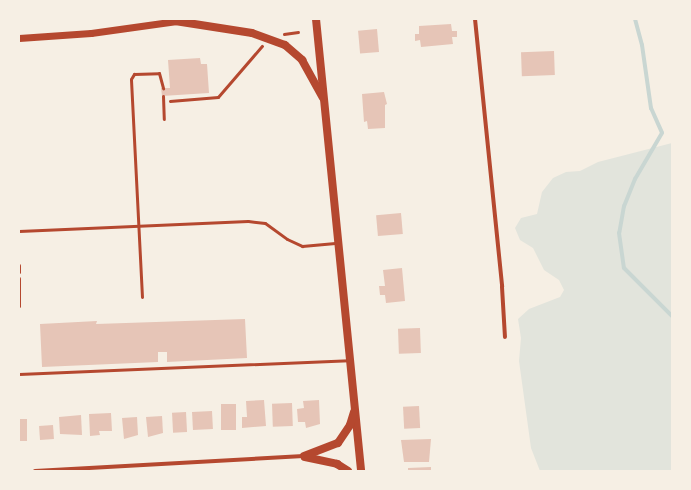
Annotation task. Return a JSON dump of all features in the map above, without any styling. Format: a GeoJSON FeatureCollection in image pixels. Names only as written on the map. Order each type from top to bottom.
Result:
{"type":"FeatureCollection","features":[{"type":"Feature","properties":{"kind":"main road"},"geometry":{"type":"LineString","coordinates":[[316,19],[326,103],[361,471]]}},
{"type":"Feature","properties":{"kind":"main road"},"geometry":{"type":"LineString","coordinates":[[175,21],[232,30],[268,38],[294,51],[312,74],[326,103]]}},
{"type":"Feature","properties":{"kind":"main road"},"geometry":{"type":"LineString","coordinates":[[304,456],[338,443],[350,425],[355,410]]}},
{"type":"Feature","properties":{"kind":"main road"},"geometry":{"type":"LineString","coordinates":[[304,456],[337,464],[348,471]]}},
{"type":"Feature","properties":{"kind":"street"},"geometry":{"type":"LineString","coordinates":[[19,38],[91,33],[191,19]]}},
{"type":"Feature","properties":{"kind":"street"},"geometry":{"type":"LineString","coordinates":[[475,19],[502,287],[505,337]]}},
{"type":"Feature","properties":{"kind":"street"},"geometry":{"type":"LineString","coordinates":[[35,471],[304,456]]}},
{"type":"Feature","properties":{"kind":"lane"},"geometry":{"type":"LineString","coordinates":[[142,296],[131,79],[134,74],[159,73],[163,88]]}},
{"type":"Feature","properties":{"kind":"lane"},"geometry":{"type":"LineString","coordinates":[[163,96],[164,119]]}},
{"type":"Feature","properties":{"kind":"lane"},"geometry":{"type":"LineString","coordinates":[[19,231],[248,221],[265,223],[287,239],[302,246],[339,243]]}},
{"type":"Feature","properties":{"kind":"lane"},"geometry":{"type":"LineString","coordinates":[[19,265],[19,272]]}},
{"type":"Feature","properties":{"kind":"lane"},"geometry":{"type":"LineString","coordinates":[[19,278],[19,306]]}},
{"type":"Feature","properties":{"kind":"lane"},"geometry":{"type":"LineString","coordinates":[[19,374],[350,360]]}},
{"type":"Feature","properties":{"kind":"path"},"geometry":{"type":"LineString","coordinates":[[164,101],[218,97],[268,38],[298,32]]}},
{"type":"Feature","properties":{"kind":"shaded area"},"geometry":{"type":"Polygon","coordinates":[[[672,143],[672,471],[540,471],[531,448],[519,361],[521,338],[518,319],[529,309],[560,297],[564,290],[559,280],[544,270],[533,248],[520,240],[515,228],[521,218],[537,214],[542,192],[553,178],[566,172],[580,171],[598,162],[672,143]]]}},
{"type":"Feature","properties":{"kind":"building"},"geometry":{"type":"Polygon","coordinates":[[[451,24],[452,31],[457,31],[457,37],[452,37],[453,44],[421,47],[420,40],[415,41],[415,34],[419,34],[419,26],[451,24]]]}},
{"type":"Feature","properties":{"kind":"building"},"geometry":{"type":"Polygon","coordinates":[[[377,29],[379,52],[360,54],[358,31],[377,29]]]}},
{"type":"Feature","properties":{"kind":"building"},"geometry":{"type":"Polygon","coordinates":[[[554,51],[555,75],[522,76],[521,52],[554,51]]]}},
{"type":"Feature","properties":{"kind":"building"},"geometry":{"type":"Polygon","coordinates":[[[200,58],[201,64],[207,64],[209,93],[162,96],[161,88],[170,88],[168,60],[200,58]]]}},
{"type":"Feature","properties":{"kind":"building"},"geometry":{"type":"Polygon","coordinates":[[[384,92],[387,104],[385,105],[385,128],[368,129],[367,121],[364,122],[362,94],[384,92]]]}},
{"type":"Feature","properties":{"kind":"building"},"geometry":{"type":"Polygon","coordinates":[[[401,213],[403,234],[378,236],[376,215],[401,213]]]}},
{"type":"Feature","properties":{"kind":"building"},"geometry":{"type":"Polygon","coordinates":[[[402,268],[405,301],[386,303],[385,295],[380,295],[379,286],[385,286],[383,270],[402,268]]]}},
{"type":"Feature","properties":{"kind":"building"},"geometry":{"type":"Polygon","coordinates":[[[245,319],[247,358],[167,362],[167,352],[158,352],[158,362],[42,367],[40,324],[97,321],[96,324],[245,319]]]}},
{"type":"Feature","properties":{"kind":"building"},"geometry":{"type":"Polygon","coordinates":[[[420,328],[421,353],[399,354],[398,329],[420,328]]]}},
{"type":"Feature","properties":{"kind":"building"},"geometry":{"type":"Polygon","coordinates":[[[264,400],[266,426],[242,428],[242,417],[247,417],[246,401],[264,400]]]}},
{"type":"Feature","properties":{"kind":"building"},"geometry":{"type":"Polygon","coordinates":[[[319,400],[320,424],[306,428],[305,422],[298,422],[297,409],[304,408],[303,401],[319,400]]]}},
{"type":"Feature","properties":{"kind":"building"},"geometry":{"type":"Polygon","coordinates":[[[292,403],[293,426],[273,427],[272,404],[292,403]]]}},
{"type":"Feature","properties":{"kind":"building"},"geometry":{"type":"Polygon","coordinates":[[[221,404],[236,404],[236,430],[221,430],[221,404]]]}},
{"type":"Feature","properties":{"kind":"building"},"geometry":{"type":"Polygon","coordinates":[[[419,406],[420,428],[404,429],[403,407],[419,406]]]}},
{"type":"Feature","properties":{"kind":"building"},"geometry":{"type":"Polygon","coordinates":[[[212,411],[213,429],[193,430],[192,412],[212,411]]]}},
{"type":"Feature","properties":{"kind":"building"},"geometry":{"type":"Polygon","coordinates":[[[186,412],[187,432],[173,433],[172,413],[186,412]]]}},
{"type":"Feature","properties":{"kind":"building"},"geometry":{"type":"Polygon","coordinates":[[[111,413],[112,431],[99,431],[100,435],[90,436],[89,414],[111,413]]]}},
{"type":"Feature","properties":{"kind":"building"},"geometry":{"type":"Polygon","coordinates":[[[81,415],[82,435],[60,434],[59,417],[81,415]]]}},
{"type":"Feature","properties":{"kind":"building"},"geometry":{"type":"Polygon","coordinates":[[[162,416],[163,433],[148,437],[146,417],[162,416]]]}},
{"type":"Feature","properties":{"kind":"building"},"geometry":{"type":"Polygon","coordinates":[[[137,417],[138,435],[124,439],[122,418],[137,417]]]}},
{"type":"Feature","properties":{"kind":"building"},"geometry":{"type":"Polygon","coordinates":[[[19,419],[27,419],[27,441],[19,441],[19,419]]]}},
{"type":"Feature","properties":{"kind":"building"},"geometry":{"type":"Polygon","coordinates":[[[53,425],[54,439],[40,440],[39,426],[53,425]]]}},
{"type":"Feature","properties":{"kind":"building"},"geometry":{"type":"Polygon","coordinates":[[[431,439],[429,462],[404,462],[401,440],[431,439]]]}},
{"type":"Feature","properties":{"kind":"building"},"geometry":{"type":"Polygon","coordinates":[[[431,467],[431,471],[408,471],[408,468],[431,467]]]}},
{"type":"Feature","properties":{"kind":"waterway"},"geometry":{"type":"LineString","coordinates":[[635,19],[642,45],[651,108],[662,133],[635,179],[624,206],[619,233],[624,268],[672,316]]}}]}
